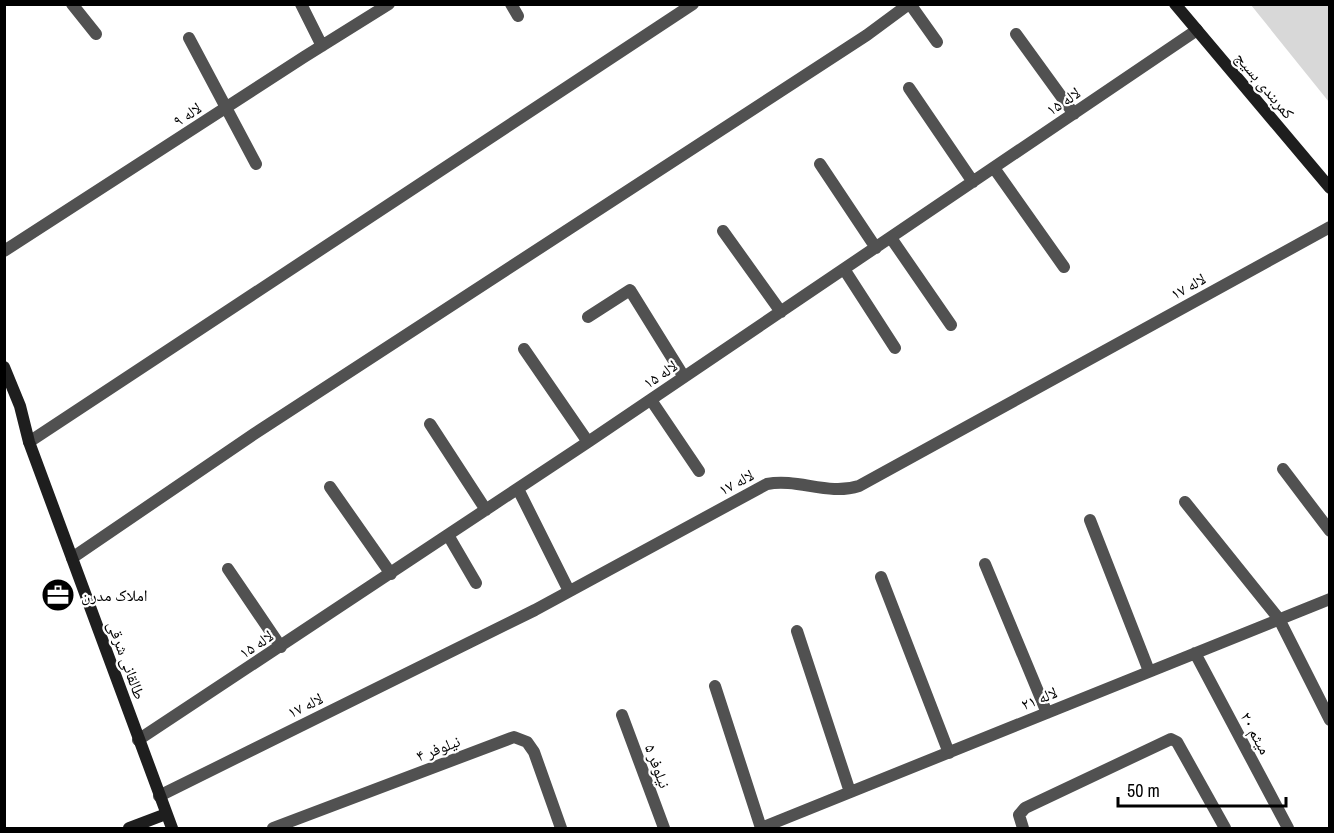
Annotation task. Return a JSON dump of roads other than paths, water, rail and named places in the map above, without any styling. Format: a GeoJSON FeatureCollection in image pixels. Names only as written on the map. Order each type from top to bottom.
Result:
{"type":"FeatureCollection","features":[{"type":"Feature","properties":{"kind":"street"},"geometry":{"type":"LineString","coordinates":[[72,4],[96,34]]}},
{"type":"Feature","properties":{"kind":"street"},"geometry":{"type":"LineString","coordinates":[[301,4],[322,46]]}},
{"type":"Feature","properties":{"kind":"street","name":"لاله ۹"},"geometry":{"type":"LineString","coordinates":[[4,251],[389,4]]}},
{"type":"Feature","properties":{"kind":"street"},"geometry":{"type":"LineString","coordinates":[[511,4],[518,16]]}},
{"type":"Feature","properties":{"kind":"street"},"geometry":{"type":"LineString","coordinates":[[29,442],[693,4]]}},
{"type":"Feature","properties":{"kind":"street"},"geometry":{"type":"LineString","coordinates":[[72,558],[254,434],[847,48],[909,4],[937,42]]}},
{"type":"Feature","properties":{"kind":"street","name":"کمربندی بسیج"},"geometry":{"type":"LineString","coordinates":[[1174,4],[1329,188]]}},
{"type":"Feature","properties":{"kind":"street","name":"لاله ۱۵"},"geometry":{"type":"LineString","coordinates":[[138,740],[448,536],[1197,30]]}},
{"type":"Feature","properties":{"kind":"street"},"geometry":{"type":"LineString","coordinates":[[1016,34],[1074,114]]}},
{"type":"Feature","properties":{"kind":"street"},"geometry":{"type":"LineString","coordinates":[[189,38],[256,164]]}},
{"type":"Feature","properties":{"kind":"street"},"geometry":{"type":"LineString","coordinates":[[909,88],[973,182]]}},
{"type":"Feature","properties":{"kind":"street"},"geometry":{"type":"LineString","coordinates":[[820,164],[876,248]]}},
{"type":"Feature","properties":{"kind":"street"},"geometry":{"type":"LineString","coordinates":[[994,168],[1064,267]]}},
{"type":"Feature","properties":{"kind":"street","name":"لاله ۱۷"},"geometry":{"type":"LineString","coordinates":[[159,796],[569,591],[767,484],[780,482],[837,491],[859,486],[1329,227]]}},
{"type":"Feature","properties":{"kind":"street"},"geometry":{"type":"LineString","coordinates":[[723,231],[781,312]]}},
{"type":"Feature","properties":{"kind":"street"},"geometry":{"type":"LineString","coordinates":[[891,238],[951,326]]}},
{"type":"Feature","properties":{"kind":"street"},"geometry":{"type":"LineString","coordinates":[[844,269],[895,348]]}},
{"type":"Feature","properties":{"kind":"street"},"geometry":{"type":"LineString","coordinates":[[588,317],[630,290],[684,377]]}},
{"type":"Feature","properties":{"kind":"street"},"geometry":{"type":"LineString","coordinates":[[524,349],[588,442]]}},
{"type":"Feature","properties":{"kind":"street","name":"طالقانی شرقی"},"geometry":{"type":"LineString","coordinates":[[4,367],[20,406],[29,442],[172,828]]}},
{"type":"Feature","properties":{"kind":"street"},"geometry":{"type":"LineString","coordinates":[[651,399],[699,471]]}},
{"type":"Feature","properties":{"kind":"street"},"geometry":{"type":"LineString","coordinates":[[430,424],[486,510]]}},
{"type":"Feature","properties":{"kind":"street"},"geometry":{"type":"LineString","coordinates":[[1283,469],[1329,531]]}},
{"type":"Feature","properties":{"kind":"street"},"geometry":{"type":"LineString","coordinates":[[330,487],[391,574]]}},
{"type":"Feature","properties":{"kind":"street"},"geometry":{"type":"LineString","coordinates":[[518,489],[569,591]]}},
{"type":"Feature","properties":{"kind":"street"},"geometry":{"type":"LineString","coordinates":[[1185,502],[1279,619],[1329,720]]}},
{"type":"Feature","properties":{"kind":"street"},"geometry":{"type":"LineString","coordinates":[[1090,520],[1149,671]]}},
{"type":"Feature","properties":{"kind":"street"},"geometry":{"type":"LineString","coordinates":[[448,536],[476,583]]}},
{"type":"Feature","properties":{"kind":"street"},"geometry":{"type":"LineString","coordinates":[[985,564],[1047,712]]}},
{"type":"Feature","properties":{"kind":"street"},"geometry":{"type":"LineString","coordinates":[[228,569],[281,647]]}},
{"type":"Feature","properties":{"kind":"street"},"geometry":{"type":"LineString","coordinates":[[881,577],[949,753]]}},
{"type":"Feature","properties":{"kind":"street","name":"لاله ۲۱"},"geometry":{"type":"LineString","coordinates":[[761,828],[1329,599]]}},
{"type":"Feature","properties":{"kind":"street"},"geometry":{"type":"LineString","coordinates":[[797,631],[850,792]]}},
{"type":"Feature","properties":{"kind":"street","name":"میثم ۲۰"},"geometry":{"type":"LineString","coordinates":[[1195,653],[1285,828]]}},
{"type":"Feature","properties":{"kind":"street"},"geometry":{"type":"LineString","coordinates":[[715,686],[761,828]]}},
{"type":"Feature","properties":{"kind":"street","name":"نیلوفر ۵"},"geometry":{"type":"LineString","coordinates":[[622,715],[664,828]]}},
{"type":"Feature","properties":{"kind":"street","name":"نیلوفر ۴"},"geometry":{"type":"LineString","coordinates":[[273,828],[514,737],[527,742],[534,752],[561,828]]}},
{"type":"Feature","properties":{"kind":"street"},"geometry":{"type":"LineString","coordinates":[[1023,828],[1019,815],[1025,808],[1171,739],[1177,742],[1225,828]]}},
{"type":"Feature","properties":{"kind":"street"},"geometry":{"type":"LineString","coordinates":[[129,828],[166,814]]}},
{"type":"Feature","properties":{"kind":"place","name":"املاک مدرن"},"geometry":{"type":"Point","coordinates":[58,595]}}]}
